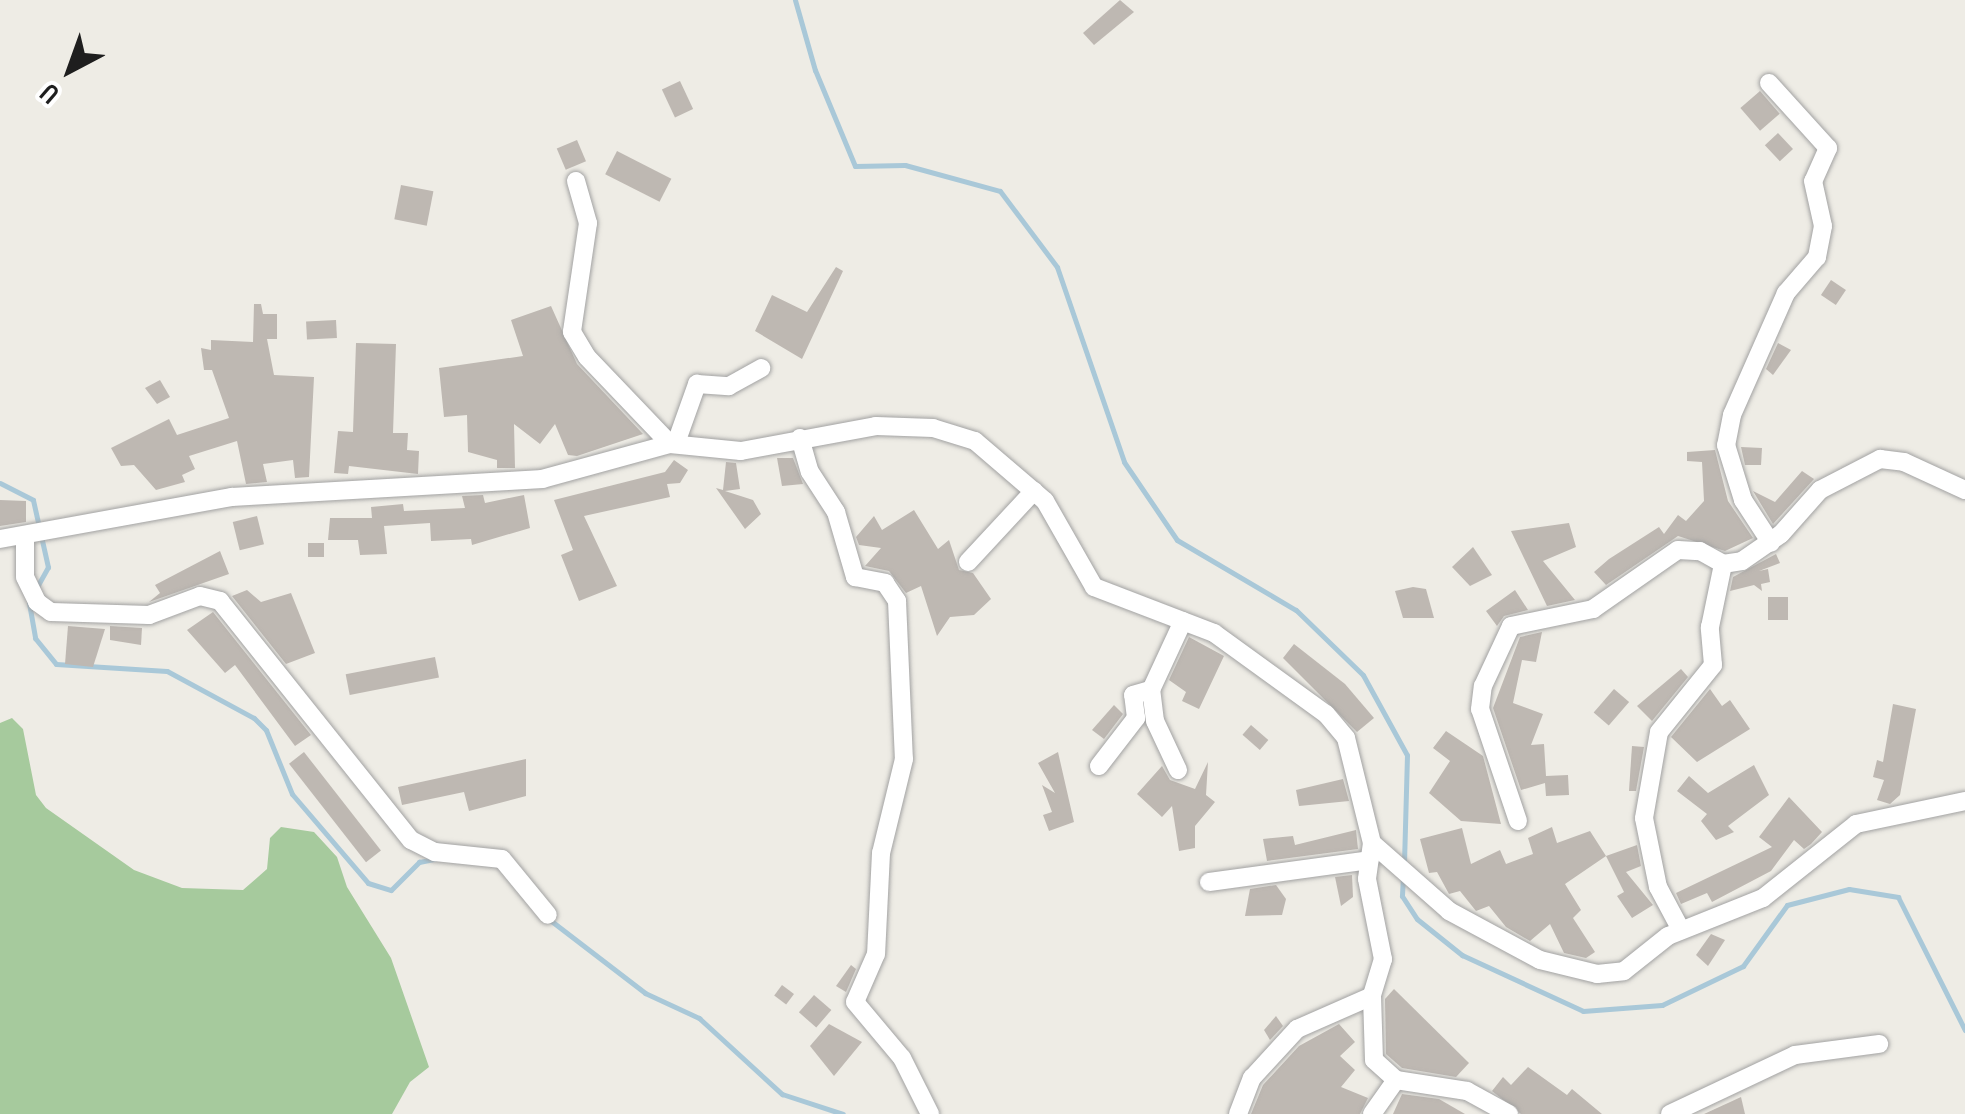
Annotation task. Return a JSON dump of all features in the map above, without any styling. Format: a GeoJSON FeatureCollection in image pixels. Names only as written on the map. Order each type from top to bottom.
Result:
{"type":"FeatureCollection","features":[{"type":"Feature","properties":{"kind":"street"},"geometry":{"type":"LineString","coordinates":[[1769,83],[1828,148],[1812,181],[1823,226],[1817,257],[1786,293],[1732,415],[1726,445],[1744,500],[1771,543]]}},
{"type":"Feature","properties":{"kind":"street"},"geometry":{"type":"LineString","coordinates":[[576,181],[588,223],[572,332],[588,358],[673,443]]}},
{"type":"Feature","properties":{"kind":"street"},"geometry":{"type":"LineString","coordinates":[[673,443],[697,384],[734,385],[761,368]]}},
{"type":"Feature","properties":{"kind":"street"},"geometry":{"type":"LineString","coordinates":[[0,540],[232,497],[542,479],[673,443],[741,451],[876,426],[933,428],[975,441],[1059,516],[1090,584],[1236,646],[1338,726],[1374,851],[1382,958],[1372,996],[1374,1060],[1396,1080],[1467,1092],[1509,1114]]}},
{"type":"Feature","properties":{"kind":"street"},"geometry":{"type":"LineString","coordinates":[[800,438],[810,472],[836,512],[854,574],[885,583],[897,601],[904,759],[881,853],[876,954],[855,1002],[902,1058],[930,1114]]}},
{"type":"Feature","properties":{"kind":"street"},"geometry":{"type":"LineString","coordinates":[[1723,564],[1771,543],[1820,490],[1886,457],[1965,490]]}},
{"type":"Feature","properties":{"kind":"street"},"geometry":{"type":"LineString","coordinates":[[968,562],[1034,491]]}},
{"type":"Feature","properties":{"kind":"street"},"geometry":{"type":"LineString","coordinates":[[25,538],[25,577],[37,602],[51,612],[149,616],[200,596],[220,602],[411,840],[435,852],[506,861],[548,915]]}},
{"type":"Feature","properties":{"kind":"street"},"geometry":{"type":"LineString","coordinates":[[1518,821],[1480,709],[1507,629],[1593,609],[1678,550],[1700,551],[1723,564]]}},
{"type":"Feature","properties":{"kind":"street"},"geometry":{"type":"LineString","coordinates":[[1681,930],[1658,887],[1644,818],[1659,732],[1713,665],[1710,627],[1723,564]]}},
{"type":"Feature","properties":{"kind":"street"},"geometry":{"type":"LineString","coordinates":[[1178,770],[1156,721],[1151,690],[1183,621]]}},
{"type":"Feature","properties":{"kind":"street"},"geometry":{"type":"LineString","coordinates":[[1100,766],[1136,718],[1134,695],[1151,690]]}},
{"type":"Feature","properties":{"kind":"street"},"geometry":{"type":"LineString","coordinates":[[1209,882],[1374,851],[1482,932],[1572,970],[1624,971],[1681,930],[1763,898],[1856,824],[1965,801]]}},
{"type":"Feature","properties":{"kind":"street"},"geometry":{"type":"LineString","coordinates":[[1238,1114],[1252,1078],[1296,1029],[1372,996]]}},
{"type":"Feature","properties":{"kind":"street"},"geometry":{"type":"LineString","coordinates":[[1670,1114],[1796,1056],[1880,1044]]}},
{"type":"Feature","properties":{"kind":"street"},"geometry":{"type":"LineString","coordinates":[[1372,1114],[1396,1080]]}},
{"type":"Feature","properties":{"kind":"green space"},"geometry":{"type":"Polygon","coordinates":[[[12,718],[23,729],[36,795],[46,808],[134,870],[182,888],[243,890],[267,869],[270,838],[281,827],[314,832],[337,857],[347,887],[391,958],[429,1067],[410,1082],[392,1114],[0,1114],[0,723],[12,718]]]}},
{"type":"Feature","properties":{"kind":"building"},"geometry":{"type":"Polygon","coordinates":[[[1120,0],[1134,12],[1094,45],[1083,33],[1120,0]]]}},
{"type":"Feature","properties":{"kind":"building"},"geometry":{"type":"Polygon","coordinates":[[[680,81],[693,109],[675,118],[662,89],[680,81]]]}},
{"type":"Feature","properties":{"kind":"building"},"geometry":{"type":"Polygon","coordinates":[[[1760,91],[1780,114],[1760,131],[1740,108],[1760,91]]]}},
{"type":"Feature","properties":{"kind":"building"},"geometry":{"type":"Polygon","coordinates":[[[1778,133],[1793,149],[1780,161],[1765,145],[1778,133]]]}},
{"type":"Feature","properties":{"kind":"building"},"geometry":{"type":"Polygon","coordinates":[[[577,140],[586,161],[566,170],[557,149],[577,140]]]}},
{"type":"Feature","properties":{"kind":"building"},"geometry":{"type":"Polygon","coordinates":[[[617,151],[671,179],[660,202],[605,174],[617,151]]]}},
{"type":"Feature","properties":{"kind":"building"},"geometry":{"type":"Polygon","coordinates":[[[401,185],[433,191],[427,226],[394,219],[401,185]]]}},
{"type":"Feature","properties":{"kind":"building"},"geometry":{"type":"Polygon","coordinates":[[[836,267],[843,271],[802,359],[755,331],[772,295],[807,312],[836,267]]]}},
{"type":"Feature","properties":{"kind":"building"},"geometry":{"type":"Polygon","coordinates":[[[1831,280],[1846,290],[1836,305],[1821,295],[1831,280]]]}},
{"type":"Feature","properties":{"kind":"building"},"geometry":{"type":"Polygon","coordinates":[[[254,304],[261,304],[263,314],[277,314],[277,339],[267,339],[274,375],[314,377],[309,477],[295,478],[293,460],[263,464],[267,482],[246,484],[237,441],[189,456],[195,469],[182,475],[185,482],[156,490],[134,465],[121,466],[111,448],[169,419],[177,435],[229,418],[212,370],[204,370],[201,348],[211,350],[211,340],[253,342],[254,304]]]}},
{"type":"Feature","properties":{"kind":"building"},"geometry":{"type":"Polygon","coordinates":[[[551,306],[577,364],[643,434],[577,456],[568,455],[555,424],[540,444],[514,424],[515,468],[497,468],[497,460],[468,452],[467,415],[444,417],[439,368],[523,356],[511,320],[551,306]]]}},
{"type":"Feature","properties":{"kind":"building"},"geometry":{"type":"Polygon","coordinates":[[[336,320],[337,338],[307,340],[306,322],[336,320]]]}},
{"type":"Feature","properties":{"kind":"building"},"geometry":{"type":"Polygon","coordinates":[[[356,343],[396,344],[393,433],[408,433],[407,450],[419,451],[418,474],[349,466],[348,474],[334,473],[338,431],[353,432],[356,343]]]}},
{"type":"Feature","properties":{"kind":"building"},"geometry":{"type":"Polygon","coordinates":[[[1778,343],[1791,350],[1773,375],[1766,369],[1778,343]]]}},
{"type":"Feature","properties":{"kind":"building"},"geometry":{"type":"Polygon","coordinates":[[[160,380],[170,397],[157,404],[145,388],[160,380]]]}},
{"type":"Feature","properties":{"kind":"building"},"geometry":{"type":"Polygon","coordinates":[[[1741,447],[1762,448],[1761,465],[1745,465],[1741,447]]]}},
{"type":"Feature","properties":{"kind":"building"},"geometry":{"type":"Polygon","coordinates":[[[1715,450],[1728,501],[1753,538],[1725,551],[1678,536],[1606,585],[1594,572],[1609,559],[1659,527],[1664,534],[1678,515],[1686,521],[1704,501],[1702,462],[1687,461],[1687,452],[1715,450]]]}},
{"type":"Feature","properties":{"kind":"building"},"geometry":{"type":"Polygon","coordinates":[[[777,458],[793,458],[803,484],[782,486],[777,458]]]}},
{"type":"Feature","properties":{"kind":"building"},"geometry":{"type":"Polygon","coordinates":[[[674,460],[688,470],[680,483],[667,484],[670,497],[584,516],[617,586],[579,601],[561,555],[573,550],[554,500],[665,472],[674,460]]]}},
{"type":"Feature","properties":{"kind":"building"},"geometry":{"type":"Polygon","coordinates":[[[726,462],[736,463],[740,489],[725,491],[753,500],[761,514],[745,529],[716,488],[723,490],[726,462]]]}},
{"type":"Feature","properties":{"kind":"building"},"geometry":{"type":"Polygon","coordinates":[[[1802,471],[1814,479],[1773,524],[1753,491],[1775,502],[1802,471]]]}},
{"type":"Feature","properties":{"kind":"building"},"geometry":{"type":"Polygon","coordinates":[[[483,495],[485,503],[524,495],[530,528],[472,545],[471,539],[431,541],[430,523],[384,526],[387,554],[360,555],[358,540],[328,540],[330,518],[372,518],[371,507],[403,504],[404,511],[465,508],[462,496],[483,495]]]}},
{"type":"Feature","properties":{"kind":"building"},"geometry":{"type":"Polygon","coordinates":[[[0,500],[26,501],[26,522],[0,526],[0,500]]]}},
{"type":"Feature","properties":{"kind":"building"},"geometry":{"type":"Polygon","coordinates":[[[914,510],[938,549],[949,540],[959,570],[973,573],[991,599],[974,615],[950,617],[937,636],[921,586],[906,593],[889,571],[865,566],[881,548],[859,545],[856,537],[874,516],[882,530],[914,510]]]}},
{"type":"Feature","properties":{"kind":"building"},"geometry":{"type":"Polygon","coordinates":[[[257,516],[264,544],[240,550],[233,522],[257,516]]]}},
{"type":"Feature","properties":{"kind":"building"},"geometry":{"type":"Polygon","coordinates":[[[1569,523],[1576,547],[1543,561],[1575,600],[1547,606],[1511,531],[1569,523]]]}},
{"type":"Feature","properties":{"kind":"building"},"geometry":{"type":"Polygon","coordinates":[[[308,543],[324,543],[324,557],[308,557],[308,543]]]}},
{"type":"Feature","properties":{"kind":"building"},"geometry":{"type":"Polygon","coordinates":[[[1473,547],[1492,575],[1470,586],[1452,567],[1473,547]]]}},
{"type":"Feature","properties":{"kind":"building"},"geometry":{"type":"Polygon","coordinates":[[[220,551],[229,574],[149,602],[160,593],[155,585],[220,551]]]}},
{"type":"Feature","properties":{"kind":"building"},"geometry":{"type":"Polygon","coordinates":[[[1776,554],[1780,563],[1759,571],[1768,569],[1770,582],[1761,584],[1762,591],[1754,585],[1730,591],[1733,577],[1776,554]]]}},
{"type":"Feature","properties":{"kind":"building"},"geometry":{"type":"Polygon","coordinates":[[[1426,589],[1434,618],[1403,618],[1395,591],[1426,589]]]}},
{"type":"Feature","properties":{"kind":"building"},"geometry":{"type":"Polygon","coordinates":[[[247,590],[261,602],[291,593],[315,653],[286,664],[232,596],[247,590]]]}},
{"type":"Feature","properties":{"kind":"building"},"geometry":{"type":"Polygon","coordinates":[[[1515,590],[1528,610],[1504,616],[1497,626],[1486,611],[1515,590]]]}},
{"type":"Feature","properties":{"kind":"building"},"geometry":{"type":"Polygon","coordinates":[[[1768,597],[1788,597],[1788,620],[1768,620],[1768,597]]]}},
{"type":"Feature","properties":{"kind":"building"},"geometry":{"type":"Polygon","coordinates":[[[213,612],[311,735],[295,746],[235,665],[225,673],[187,630],[213,612]]]}},
{"type":"Feature","properties":{"kind":"building"},"geometry":{"type":"Polygon","coordinates":[[[68,626],[105,629],[93,667],[65,664],[68,626]]]}},
{"type":"Feature","properties":{"kind":"building"},"geometry":{"type":"Polygon","coordinates":[[[110,626],[142,628],[141,645],[110,640],[110,626]]]}},
{"type":"Feature","properties":{"kind":"building"},"geometry":{"type":"Polygon","coordinates":[[[1542,632],[1536,662],[1522,660],[1513,703],[1543,714],[1531,745],[1544,744],[1546,776],[1568,775],[1569,795],[1546,796],[1545,783],[1521,790],[1493,708],[1520,637],[1542,632]]]}},
{"type":"Feature","properties":{"kind":"building"},"geometry":{"type":"Polygon","coordinates":[[[1189,637],[1224,656],[1199,709],[1182,701],[1186,692],[1169,680],[1189,637]]]}},
{"type":"Feature","properties":{"kind":"building"},"geometry":{"type":"Polygon","coordinates":[[[1294,644],[1345,684],[1374,718],[1357,732],[1283,658],[1294,644]]]}},
{"type":"Feature","properties":{"kind":"building"},"geometry":{"type":"Polygon","coordinates":[[[435,657],[439,678],[350,695],[346,674],[435,657]]]}},
{"type":"Feature","properties":{"kind":"building"},"geometry":{"type":"Polygon","coordinates":[[[1681,669],[1688,677],[1652,721],[1637,706],[1681,669]]]}},
{"type":"Feature","properties":{"kind":"building"},"geometry":{"type":"Polygon","coordinates":[[[1614,689],[1629,702],[1609,726],[1594,712],[1614,689]]]}},
{"type":"Feature","properties":{"kind":"building"},"geometry":{"type":"Polygon","coordinates":[[[1710,689],[1722,706],[1730,700],[1750,729],[1697,762],[1671,737],[1710,689]]]}},
{"type":"Feature","properties":{"kind":"building"},"geometry":{"type":"Polygon","coordinates":[[[1893,704],[1916,709],[1900,795],[1890,804],[1877,800],[1884,780],[1873,777],[1877,760],[1883,762],[1893,704]]]}},
{"type":"Feature","properties":{"kind":"building"},"geometry":{"type":"Polygon","coordinates":[[[1114,705],[1123,714],[1104,739],[1092,730],[1114,705]]]}},
{"type":"Feature","properties":{"kind":"building"},"geometry":{"type":"Polygon","coordinates":[[[1251,725],[1268,740],[1260,750],[1242,735],[1251,725]]]}},
{"type":"Feature","properties":{"kind":"building"},"geometry":{"type":"Polygon","coordinates":[[[1446,731],[1483,756],[1501,824],[1461,821],[1429,793],[1450,761],[1433,748],[1446,731]]]}},
{"type":"Feature","properties":{"kind":"building"},"geometry":{"type":"Polygon","coordinates":[[[1632,746],[1644,747],[1636,791],[1629,791],[1632,746]]]}},
{"type":"Feature","properties":{"kind":"building"},"geometry":{"type":"Polygon","coordinates":[[[304,752],[381,851],[366,862],[289,764],[304,752]]]}},
{"type":"Feature","properties":{"kind":"building"},"geometry":{"type":"Polygon","coordinates":[[[1058,752],[1074,822],[1049,831],[1043,815],[1052,812],[1042,785],[1055,793],[1038,763],[1058,752]]]}},
{"type":"Feature","properties":{"kind":"building"},"geometry":{"type":"Polygon","coordinates":[[[526,759],[526,796],[469,811],[464,792],[402,805],[398,787],[526,759]]]}},
{"type":"Feature","properties":{"kind":"building"},"geometry":{"type":"Polygon","coordinates":[[[1208,762],[1206,795],[1215,802],[1195,826],[1195,848],[1179,851],[1172,806],[1162,817],[1137,794],[1162,766],[1170,780],[1195,789],[1208,762]]]}},
{"type":"Feature","properties":{"kind":"building"},"geometry":{"type":"Polygon","coordinates":[[[1754,765],[1769,795],[1728,826],[1734,832],[1716,840],[1701,821],[1707,814],[1677,791],[1689,776],[1708,793],[1754,765]]]}},
{"type":"Feature","properties":{"kind":"building"},"geometry":{"type":"Polygon","coordinates":[[[1343,779],[1349,801],[1299,806],[1296,790],[1343,779]]]}},
{"type":"Feature","properties":{"kind":"building"},"geometry":{"type":"Polygon","coordinates":[[[1789,797],[1822,832],[1811,844],[1804,849],[1794,840],[1771,871],[1712,902],[1707,893],[1681,904],[1676,893],[1772,847],[1759,837],[1789,797]]]}},
{"type":"Feature","properties":{"kind":"building"},"geometry":{"type":"Polygon","coordinates":[[[1552,827],[1557,843],[1590,831],[1606,856],[1565,884],[1581,910],[1573,918],[1595,952],[1586,958],[1564,953],[1550,924],[1530,941],[1506,927],[1489,906],[1476,911],[1460,891],[1449,894],[1437,872],[1429,873],[1420,839],[1462,828],[1471,864],[1500,850],[1506,864],[1533,854],[1528,838],[1552,827]]]}},
{"type":"Feature","properties":{"kind":"building"},"geometry":{"type":"Polygon","coordinates":[[[1356,830],[1358,849],[1267,861],[1263,839],[1293,836],[1295,845],[1356,830]]]}},
{"type":"Feature","properties":{"kind":"building"},"geometry":{"type":"Polygon","coordinates":[[[1637,845],[1641,866],[1626,872],[1653,905],[1632,918],[1617,896],[1624,892],[1606,856],[1637,845]]]}},
{"type":"Feature","properties":{"kind":"building"},"geometry":{"type":"Polygon","coordinates":[[[1352,875],[1353,897],[1341,906],[1335,877],[1352,875]]]}},
{"type":"Feature","properties":{"kind":"building"},"geometry":{"type":"Polygon","coordinates":[[[1276,885],[1286,899],[1282,915],[1245,916],[1250,889],[1276,885]]]}},
{"type":"Feature","properties":{"kind":"building"},"geometry":{"type":"Polygon","coordinates":[[[1711,934],[1725,940],[1708,966],[1696,955],[1711,934]]]}},
{"type":"Feature","properties":{"kind":"building"},"geometry":{"type":"Polygon","coordinates":[[[851,965],[856,969],[846,992],[836,986],[851,965]]]}},
{"type":"Feature","properties":{"kind":"building"},"geometry":{"type":"Polygon","coordinates":[[[782,985],[794,994],[786,1004],[774,995],[782,985]]]}},
{"type":"Feature","properties":{"kind":"building"},"geometry":{"type":"Polygon","coordinates":[[[1394,989],[1469,1063],[1456,1077],[1402,1068],[1386,1054],[1385,999],[1394,989]]]}},
{"type":"Feature","properties":{"kind":"building"},"geometry":{"type":"Polygon","coordinates":[[[814,995],[831,1010],[816,1027],[799,1012],[814,995]]]}},
{"type":"Feature","properties":{"kind":"building"},"geometry":{"type":"Polygon","coordinates":[[[1276,1016],[1283,1026],[1270,1040],[1264,1030],[1276,1016]]]}},
{"type":"Feature","properties":{"kind":"building"},"geometry":{"type":"Polygon","coordinates":[[[829,1024],[862,1042],[834,1076],[810,1046],[829,1024]]]}},
{"type":"Feature","properties":{"kind":"building"},"geometry":{"type":"Polygon","coordinates":[[[1339,1024],[1355,1042],[1340,1056],[1355,1070],[1341,1087],[1368,1098],[1360,1114],[1251,1114],[1263,1085],[1299,1046],[1339,1024]]]}},
{"type":"Feature","properties":{"kind":"building"},"geometry":{"type":"Polygon","coordinates":[[[1528,1067],[1567,1095],[1572,1089],[1602,1114],[1521,1114],[1492,1091],[1503,1077],[1511,1085],[1528,1067]]]}},
{"type":"Feature","properties":{"kind":"building"},"geometry":{"type":"Polygon","coordinates":[[[1402,1094],[1439,1099],[1465,1114],[1393,1114],[1402,1094]]]}},
{"type":"Feature","properties":{"kind":"building"},"geometry":{"type":"Polygon","coordinates":[[[1741,1097],[1745,1114],[1704,1114],[1741,1097]]]}},
{"type":"Feature","properties":{"kind":"waterway"},"geometry":{"type":"LineString","coordinates":[[795,0],[815,70],[855,166],[905,165],[1000,191],[1057,267],[1124,462],[1177,540],[1296,610],[1363,675],[1407,755],[1404,865]]}},
{"type":"Feature","properties":{"kind":"waterway"},"geometry":{"type":"LineString","coordinates":[[0,483],[33,500],[48,567],[36,589]]}},
{"type":"Feature","properties":{"kind":"waterway"},"geometry":{"type":"LineString","coordinates":[[29,603],[35,638],[56,664],[167,671],[254,718],[266,730],[292,794],[368,883],[391,890],[419,862],[434,859]]}},
{"type":"Feature","properties":{"kind":"waterway"},"geometry":{"type":"LineString","coordinates":[[1403,876],[1402,896],[1417,919],[1462,955],[1583,1011],[1662,1005],[1743,966],[1787,905],[1849,889],[1898,897],[1965,1030]]}},
{"type":"Feature","properties":{"kind":"waterway"},"geometry":{"type":"LineString","coordinates":[[550,920],[645,993],[699,1018],[782,1094],[843,1114]]}}]}
